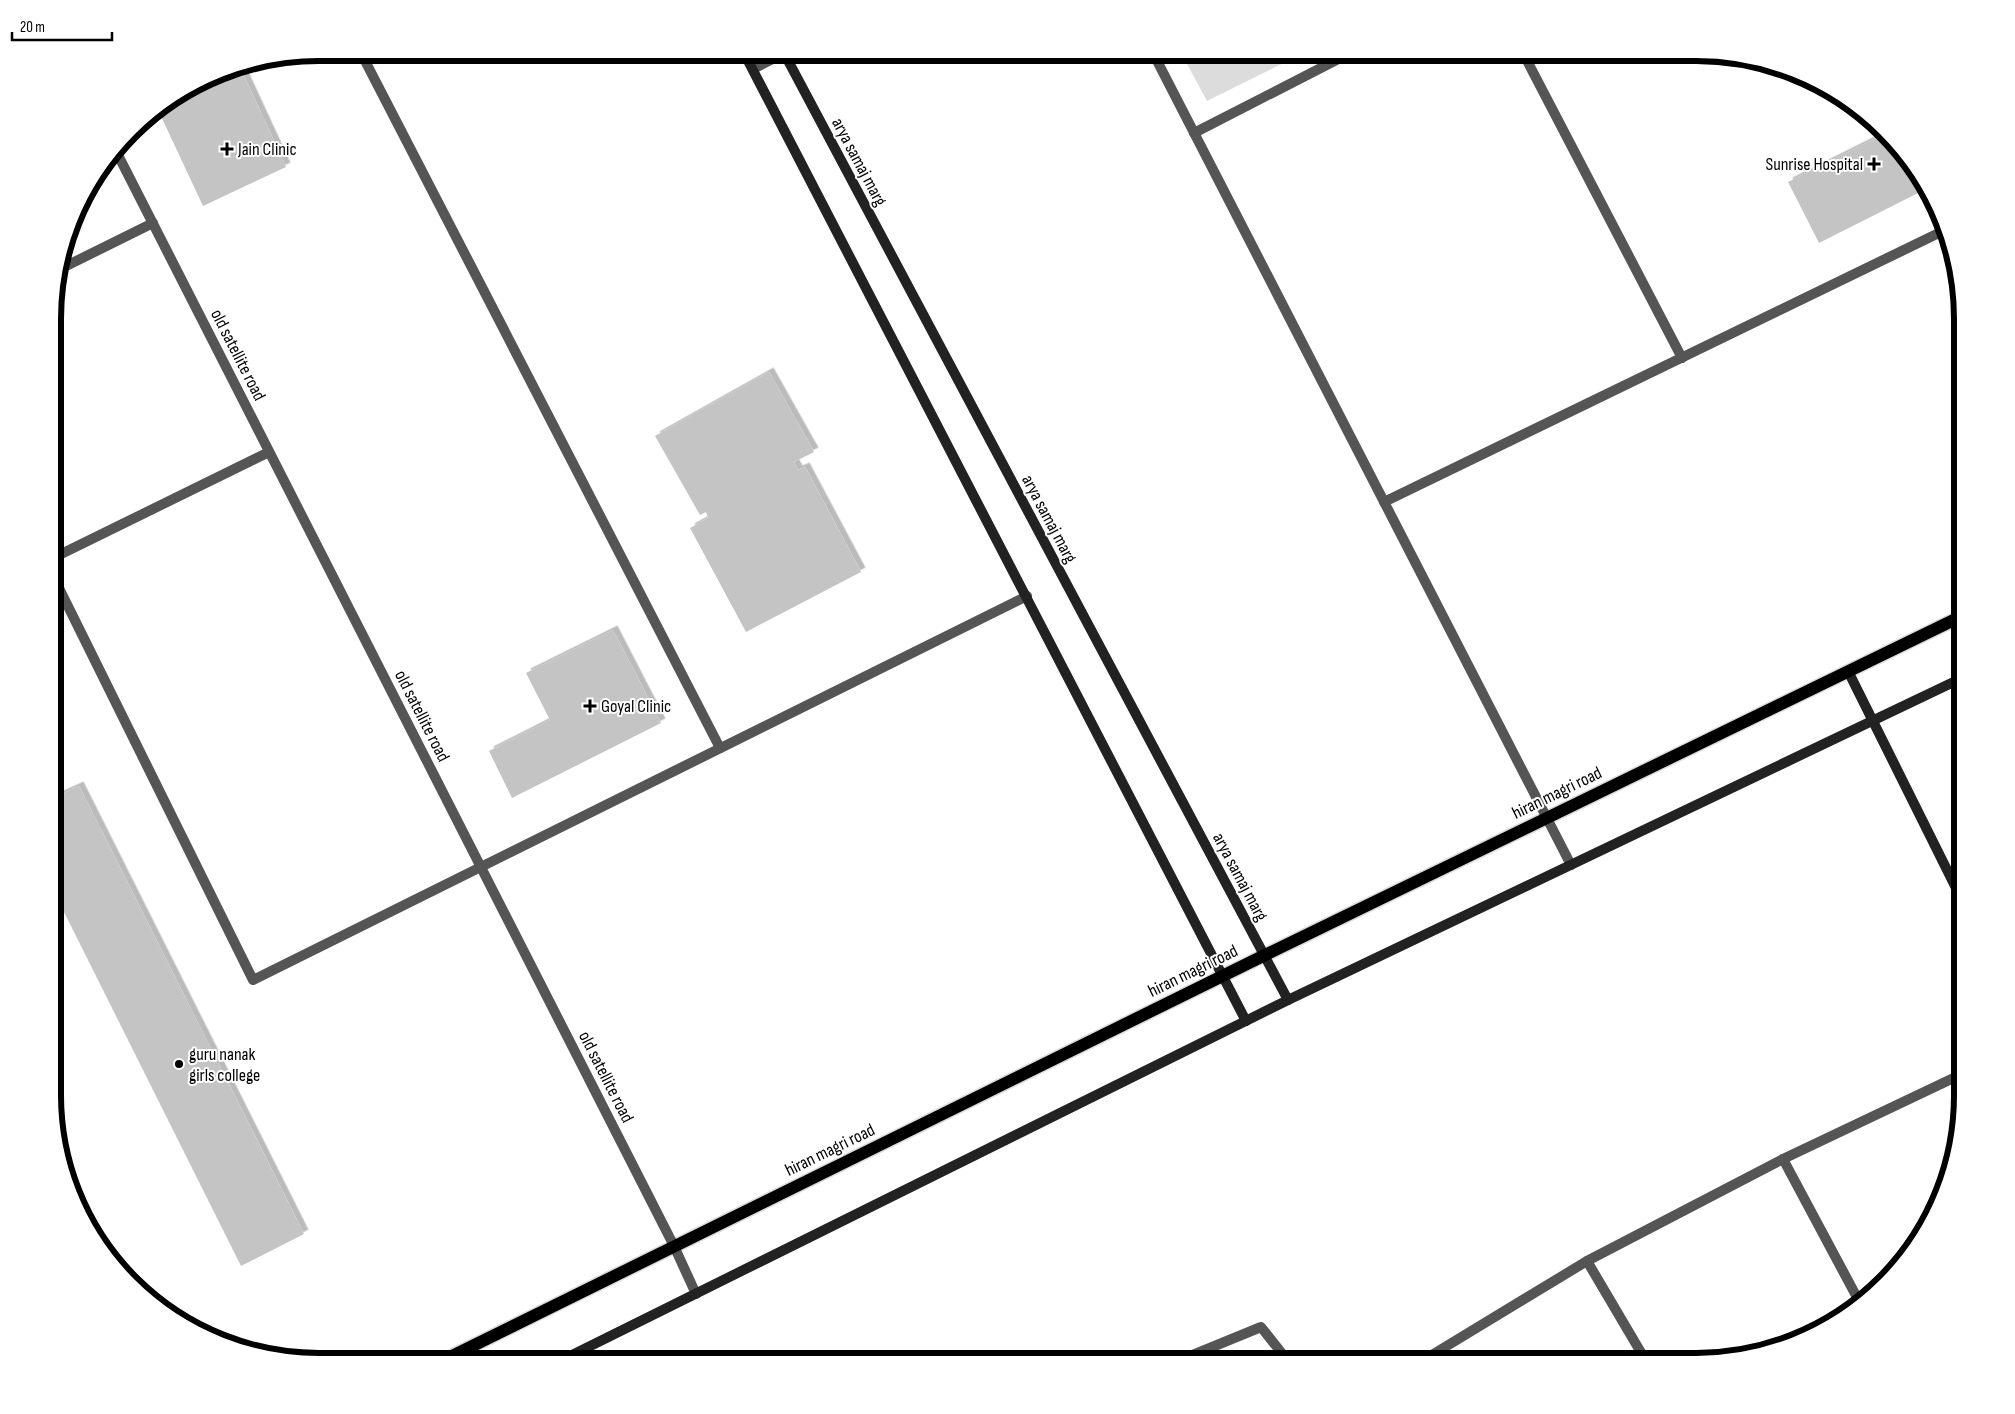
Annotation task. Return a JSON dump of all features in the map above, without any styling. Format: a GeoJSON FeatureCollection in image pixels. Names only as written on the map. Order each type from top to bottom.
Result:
{"type":"FeatureCollection","features":[{"type":"Feature","properties":{"kind":"main road","name":"hiran magri road"},"geometry":{"type":"LineString","coordinates":[[458,1353],[1264,956],[1954,620]]}},
{"type":"Feature","properties":{"kind":"street"},"geometry":{"type":"LineString","coordinates":[[366,61],[720,748]]}},
{"type":"Feature","properties":{"kind":"street"},"geometry":{"type":"LineString","coordinates":[[748,61],[1246,1021]]}},
{"type":"Feature","properties":{"kind":"street"},"geometry":{"type":"LineString","coordinates":[[753,69],[768,61]]}},
{"type":"Feature","properties":{"kind":"street","name":"arya samaj marg"},"geometry":{"type":"LineString","coordinates":[[788,61],[1288,1000]]}},
{"type":"Feature","properties":{"kind":"street"},"geometry":{"type":"LineString","coordinates":[[1157,61],[1571,865]]}},
{"type":"Feature","properties":{"kind":"street"},"geometry":{"type":"LineString","coordinates":[[1194,133],[1334,61]]}},
{"type":"Feature","properties":{"kind":"street"},"geometry":{"type":"LineString","coordinates":[[1528,61],[1682,358]]}},
{"type":"Feature","properties":{"kind":"street","name":"old satellite road"},"geometry":{"type":"LineString","coordinates":[[119,157],[674,1246],[696,1294]]}},
{"type":"Feature","properties":{"kind":"street"},"geometry":{"type":"LineString","coordinates":[[67,266],[152,223]]}},
{"type":"Feature","properties":{"kind":"street"},"geometry":{"type":"LineString","coordinates":[[1384,502],[1939,233]]}},
{"type":"Feature","properties":{"kind":"street"},"geometry":{"type":"LineString","coordinates":[[61,555],[269,452]]}},
{"type":"Feature","properties":{"kind":"street"},"geometry":{"type":"LineString","coordinates":[[61,592],[253,980],[1027,596]]}},
{"type":"Feature","properties":{"kind":"street"},"geometry":{"type":"LineString","coordinates":[[1848,671],[1954,884]]}},
{"type":"Feature","properties":{"kind":"street"},"geometry":{"type":"LineString","coordinates":[[576,1353],[1288,1000],[1954,682]]}},
{"type":"Feature","properties":{"kind":"street"},"geometry":{"type":"LineString","coordinates":[[1435,1353],[1587,1261],[1784,1159],[1954,1078]]}},
{"type":"Feature","properties":{"kind":"street"},"geometry":{"type":"LineString","coordinates":[[1784,1159],[1856,1296]]}},
{"type":"Feature","properties":{"kind":"street"},"geometry":{"type":"LineString","coordinates":[[1587,1261],[1641,1353]]}},
{"type":"Feature","properties":{"kind":"street"},"geometry":{"type":"LineString","coordinates":[[1198,1353],[1261,1327],[1282,1353]]}},
{"type":"Feature","properties":{"kind":"shaded area"},"geometry":{"type":"Polygon","coordinates":[[[1185,61],[1288,61],[1207,101],[1185,61]]]}},
{"type":"Feature","properties":{"kind":"building"},"geometry":{"type":"Polygon","coordinates":[[[243,74],[286,167],[203,206],[161,116],[180,103],[243,74]]]}},
{"type":"Feature","properties":{"kind":"building"},"geometry":{"type":"Polygon","coordinates":[[[1878,137],[1900,162],[1920,192],[1819,243],[1788,182],[1878,137]]]}},
{"type":"Feature","properties":{"kind":"building"},"geometry":{"type":"Polygon","coordinates":[[[769,372],[814,452],[794,462],[798,470],[805,467],[861,572],[746,632],[690,528],[708,518],[706,512],[700,515],[655,436],[769,372]]]}},
{"type":"Feature","properties":{"kind":"building"},"geometry":{"type":"Polygon","coordinates":[[[613,630],[661,723],[512,798],[489,751],[550,720],[526,673],[613,630]]]}},
{"type":"Feature","properties":{"kind":"building","name":"guru nanak girls college"},"geometry":{"type":"Polygon","coordinates":[[[79,786],[304,1234],[241,1266],[61,906],[61,794],[79,786]]]}},
{"type":"Feature","properties":{"kind":"place","name":"Jain Clinic"},"geometry":{"type":"Point","coordinates":[227,149]}},
{"type":"Feature","properties":{"kind":"place","name":"Sunrise Hospital"},"geometry":{"type":"Point","coordinates":[1874,164]}},
{"type":"Feature","properties":{"kind":"place","name":"Goyal Clinic"},"geometry":{"type":"Point","coordinates":[590,706]}},
{"type":"Feature","properties":{"kind":"place","name":"guru nanak girls college"},"geometry":{"type":"Point","coordinates":[179,1064]}}]}
